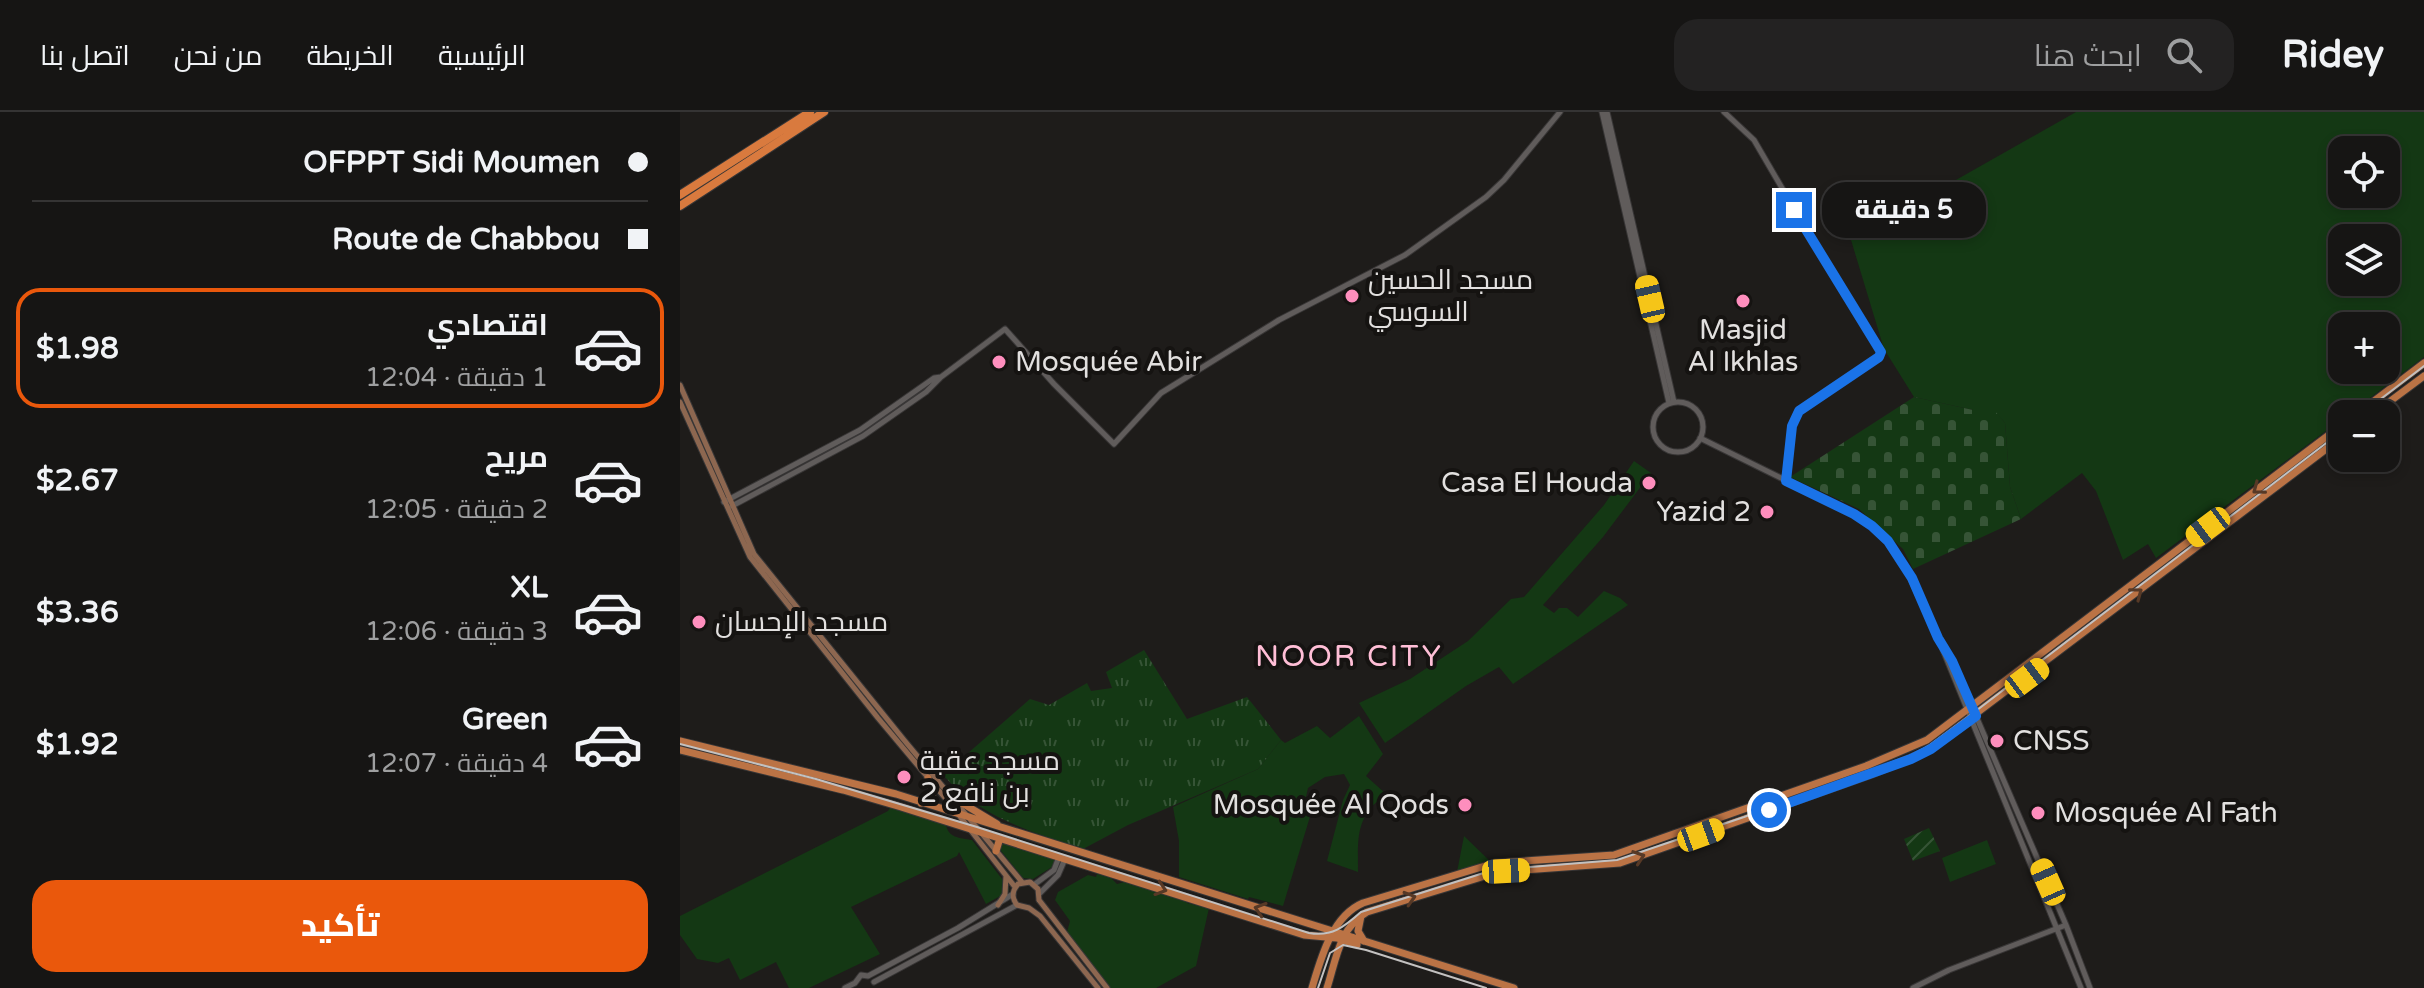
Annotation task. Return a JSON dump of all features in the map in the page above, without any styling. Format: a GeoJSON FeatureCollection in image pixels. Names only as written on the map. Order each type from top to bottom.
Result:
{"type":"FeatureCollection","features":[{"type":"Feature","properties":{"kind":"highway"},"geometry":{"type":"LineString","coordinates":[[680,195],[810,112]]}},
{"type":"Feature","properties":{"kind":"highway"},"geometry":{"type":"LineString","coordinates":[[680,206],[824,112]]}},
{"type":"Feature","properties":{"kind":"main road"},"geometry":{"type":"LineString","coordinates":[[2375,400],[2424,363]]}},
{"type":"Feature","properties":{"kind":"main road"},"geometry":{"type":"LineString","coordinates":[[2392,400],[2424,376]]}},
{"type":"Feature","properties":{"kind":"main road"},"geometry":{"type":"LineString","coordinates":[[680,385],[748,554],[757,568],[1006,875],[1017,905],[1029,908],[1040,916],[1098,988]]}},
{"type":"Feature","properties":{"kind":"main road"},"geometry":{"type":"LineString","coordinates":[[680,402],[757,558],[1022,882],[1035,884],[1039,896],[1107,988]]}},
{"type":"Feature","properties":{"kind":"main road"},"geometry":{"type":"LineString","coordinates":[[1312,988],[1335,931],[1350,911],[1363,903],[1495,863],[1610,855],[1886,759],[1927,740],[2328,436]]}},
{"type":"Feature","properties":{"kind":"main road"},"geometry":{"type":"LineString","coordinates":[[1327,988],[1343,937],[1361,916],[1384,906],[1498,872],[1620,863],[1911,759],[1931,749],[2328,448]]}},
{"type":"Feature","properties":{"kind":"main road"},"geometry":{"type":"LineString","coordinates":[[680,741],[956,811],[1009,832],[1335,931],[1343,937],[1500,988]]}},
{"type":"Feature","properties":{"kind":"main road"},"geometry":{"type":"LineString","coordinates":[[680,750],[843,790],[1312,937],[1335,931]]}},
{"type":"Feature","properties":{"kind":"main road"},"geometry":{"type":"LineString","coordinates":[[921,803],[933,795],[928,778]]}},
{"type":"Feature","properties":{"kind":"main road"},"geometry":{"type":"LineString","coordinates":[[952,797],[1009,832]]}},
{"type":"Feature","properties":{"kind":"main road"},"geometry":{"type":"LineString","coordinates":[[996,851],[1000,838]]}},
{"type":"Feature","properties":{"kind":"main road"},"geometry":{"type":"LineString","coordinates":[[998,905],[1005,894],[1006,875]]}},
{"type":"Feature","properties":{"kind":"main road"},"geometry":{"type":"LineString","coordinates":[[1014,891],[1022,882]]}},
{"type":"Feature","properties":{"kind":"main road"},"geometry":{"type":"LineString","coordinates":[[1029,908],[1039,896]]}},
{"type":"Feature","properties":{"kind":"main road"},"geometry":{"type":"LineString","coordinates":[[1361,916],[1358,931],[1366,942]]}},
{"type":"Feature","properties":{"kind":"main road"},"geometry":{"type":"LineString","coordinates":[[1312,937],[1320,948],[1321,961]]}},
{"type":"Feature","properties":{"kind":"main road"},"geometry":{"type":"LineString","coordinates":[[1343,937],[1514,988]]}},
{"type":"Feature","properties":{"kind":"street"},"geometry":{"type":"LineString","coordinates":[[729,504],[863,436],[926,392],[1005,329],[1114,444],[1161,393],[1279,320],[1405,255],[1486,197],[1504,180],[1560,112]]}},
{"type":"Feature","properties":{"kind":"street"},"geometry":{"type":"LineString","coordinates":[[1605,112],[1672,403]]}},
{"type":"Feature","properties":{"kind":"street"},"geometry":{"type":"LineString","coordinates":[[1724,112],[1754,140],[1828,267],[1881,350],[1879,357],[1799,411],[1792,426],[1786,481]]}},
{"type":"Feature","properties":{"kind":"street"},"geometry":{"type":"LineString","coordinates":[[1672,403],[1691,405],[1700,415],[1703,426],[1700,438],[1691,448],[1682,452],[1671,451],[1658,442],[1653,433],[1653,422],[1658,411],[1672,403]]}},
{"type":"Feature","properties":{"kind":"street"},"geometry":{"type":"LineString","coordinates":[[1700,438],[1854,514],[1888,541],[1908,570],[1942,646],[1952,661],[1969,709],[2066,925],[2090,988]]}},
{"type":"Feature","properties":{"kind":"street"},"geometry":{"type":"LineString","coordinates":[[1973,718],[2081,988]]}},
{"type":"Feature","properties":{"kind":"street"},"geometry":{"type":"LineString","coordinates":[[1035,884],[1054,870],[1063,857]]}},
{"type":"Feature","properties":{"kind":"street"},"geometry":{"type":"LineString","coordinates":[[1039,896],[1058,875],[1063,857]]}},
{"type":"Feature","properties":{"kind":"street"},"geometry":{"type":"LineString","coordinates":[[845,988],[855,985],[861,975],[868,976],[998,905],[1014,891]]}},
{"type":"Feature","properties":{"kind":"street"},"geometry":{"type":"LineString","coordinates":[[868,976],[873,985],[1017,905]]}},
{"type":"Feature","properties":{"kind":"street"},"geometry":{"type":"LineString","coordinates":[[1913,988],[1949,970],[2066,925]]}},
{"type":"Feature","properties":{"kind":"green space"},"geometry":{"type":"Polygon","coordinates":[[[2076,112],[2424,112],[2424,357],[2400,375],[2400,312],[2328,312],[2328,384],[2388,384],[2367,400],[2328,400],[2328,429],[2156,558],[2148,544],[2123,560],[2096,491],[2082,473],[2021,519],[2010,487],[2005,423],[1993,410],[1973,410],[1914,397],[1884,349],[1851,240],[1891,212],[1910,206],[2076,112]]]}},
{"type":"Feature","properties":{"kind":"green space"},"geometry":{"type":"Polygon","coordinates":[[[1914,397],[1973,410],[1994,410],[2005,423],[2010,487],[2021,519],[1913,569],[1903,549],[1859,509],[1790,477],[1914,397]]]}},
{"type":"Feature","properties":{"kind":"green space"},"geometry":{"type":"Polygon","coordinates":[[[1634,461],[1651,473],[1603,537],[1543,605],[1554,613],[1559,608],[1567,608],[1578,617],[1604,591],[1628,605],[1513,684],[1499,667],[1466,686],[1385,743],[1359,703],[1410,679],[1468,641],[1511,599],[1524,597],[1604,505],[1634,461]]]}},
{"type":"Feature","properties":{"kind":"green space"},"geometry":{"type":"Polygon","coordinates":[[[1144,650],[1187,719],[1247,697],[1281,740],[1258,769],[1128,825],[1083,849],[990,813],[943,775],[1030,699],[1049,705],[1087,683],[1091,691],[1112,688],[1106,672],[1144,650]]]}},
{"type":"Feature","properties":{"kind":"green space"},"geometry":{"type":"Polygon","coordinates":[[[1359,716],[1383,754],[1366,776],[1386,794],[1369,811],[1360,828],[1358,872],[1327,861],[1350,785],[1344,774],[1325,777],[1308,788],[1304,806],[1312,810],[1283,906],[1248,899],[1179,877],[1179,841],[1173,807],[1258,769],[1281,740],[1285,743],[1317,726],[1330,738],[1359,716]]]}},
{"type":"Feature","properties":{"kind":"green space"},"geometry":{"type":"Polygon","coordinates":[[[892,805],[946,823],[952,834],[972,840],[1009,891],[986,904],[959,852],[957,856],[851,907],[880,954],[809,988],[789,988],[776,962],[740,980],[729,958],[718,963],[697,959],[680,935],[680,916],[888,811],[892,805]]]}},
{"type":"Feature","properties":{"kind":"green space"},"geometry":{"type":"Polygon","coordinates":[[[1929,828],[1940,851],[1913,861],[1904,839],[1929,828]]]}},
{"type":"Feature","properties":{"kind":"green space"},"geometry":{"type":"Polygon","coordinates":[[[989,836],[1056,857],[1052,867],[1033,879],[1023,878],[989,836]]]}},
{"type":"Feature","properties":{"kind":"green space"},"geometry":{"type":"Polygon","coordinates":[[[1464,836],[1493,864],[1457,872],[1464,836]]]}},
{"type":"Feature","properties":{"kind":"green space"},"geometry":{"type":"Polygon","coordinates":[[[1987,840],[1996,864],[1950,882],[1942,858],[1987,840]]]}},
{"type":"Feature","properties":{"kind":"green space"},"geometry":{"type":"Polygon","coordinates":[[[1097,874],[1110,877],[1117,884],[1128,881],[1209,908],[1196,966],[1156,988],[1110,988],[1067,932],[1070,921],[1055,900],[1058,892],[1088,875],[1096,877],[1097,874]]]}},
{"type":"Feature","properties":{"kind":"tram line"},"geometry":{"type":"LineString","coordinates":[[2379,400],[2424,366]]}},
{"type":"Feature","properties":{"kind":"tram line"},"geometry":{"type":"LineString","coordinates":[[680,744],[816,779],[1309,933],[1324,934],[1343,926],[1361,912],[1493,870],[1617,860],[1912,755],[1968,717],[2328,442]]}},
{"type":"Feature","properties":{"kind":"tram line"},"geometry":{"type":"LineString","coordinates":[[1318,988],[1330,953],[1343,945],[1486,988]]}},
{"type":"Feature","properties":{"kind":"place","name":"مسجد الحسين السوسي"},"geometry":{"type":"Point","coordinates":[1352,296]}},
{"type":"Feature","properties":{"kind":"place","name":"Masjid Al Ikhlas"},"geometry":{"type":"Point","coordinates":[1743,301]}},
{"type":"Feature","properties":{"kind":"place","name":"Mosquée Abir"},"geometry":{"type":"Point","coordinates":[999,362]}},
{"type":"Feature","properties":{"kind":"place","name":"Casa El Houda"},"geometry":{"type":"Point","coordinates":[1649,483]}},
{"type":"Feature","properties":{"kind":"place","name":"Yazid 2"},"geometry":{"type":"Point","coordinates":[1767,512]}},
{"type":"Feature","properties":{"kind":"place","name":"مسجد الإحسان"},"geometry":{"type":"Point","coordinates":[699,622]}},
{"type":"Feature","properties":{"kind":"place","name":"CNSS"},"geometry":{"type":"Point","coordinates":[1997,741]}},
{"type":"Feature","properties":{"kind":"place","name":"مسجد عقبة بن نافع 2"},"geometry":{"type":"Point","coordinates":[904,777]}},
{"type":"Feature","properties":{"kind":"place","name":"Mosquée Al Qods"},"geometry":{"type":"Point","coordinates":[1465,805]}},
{"type":"Feature","properties":{"kind":"place","name":"Mosquée Al Fath"},"geometry":{"type":"Point","coordinates":[2038,813]}},
{"type":"Feature","properties":{"kind":"district","name":"NOOR CITY"},"geometry":{"type":"Point","coordinates":[1349,656]}},
{"type":"Feature","properties":{"kind":"route"},"geometry":{"type":"LineString","coordinates":[[1769,810],[1911,759],[1931,749],[1976,716],[1912,578],[1888,541],[1854,514],[1786,481],[1792,426],[1799,411],[1879,357],[1881,352],[1794,210]]}}]}
